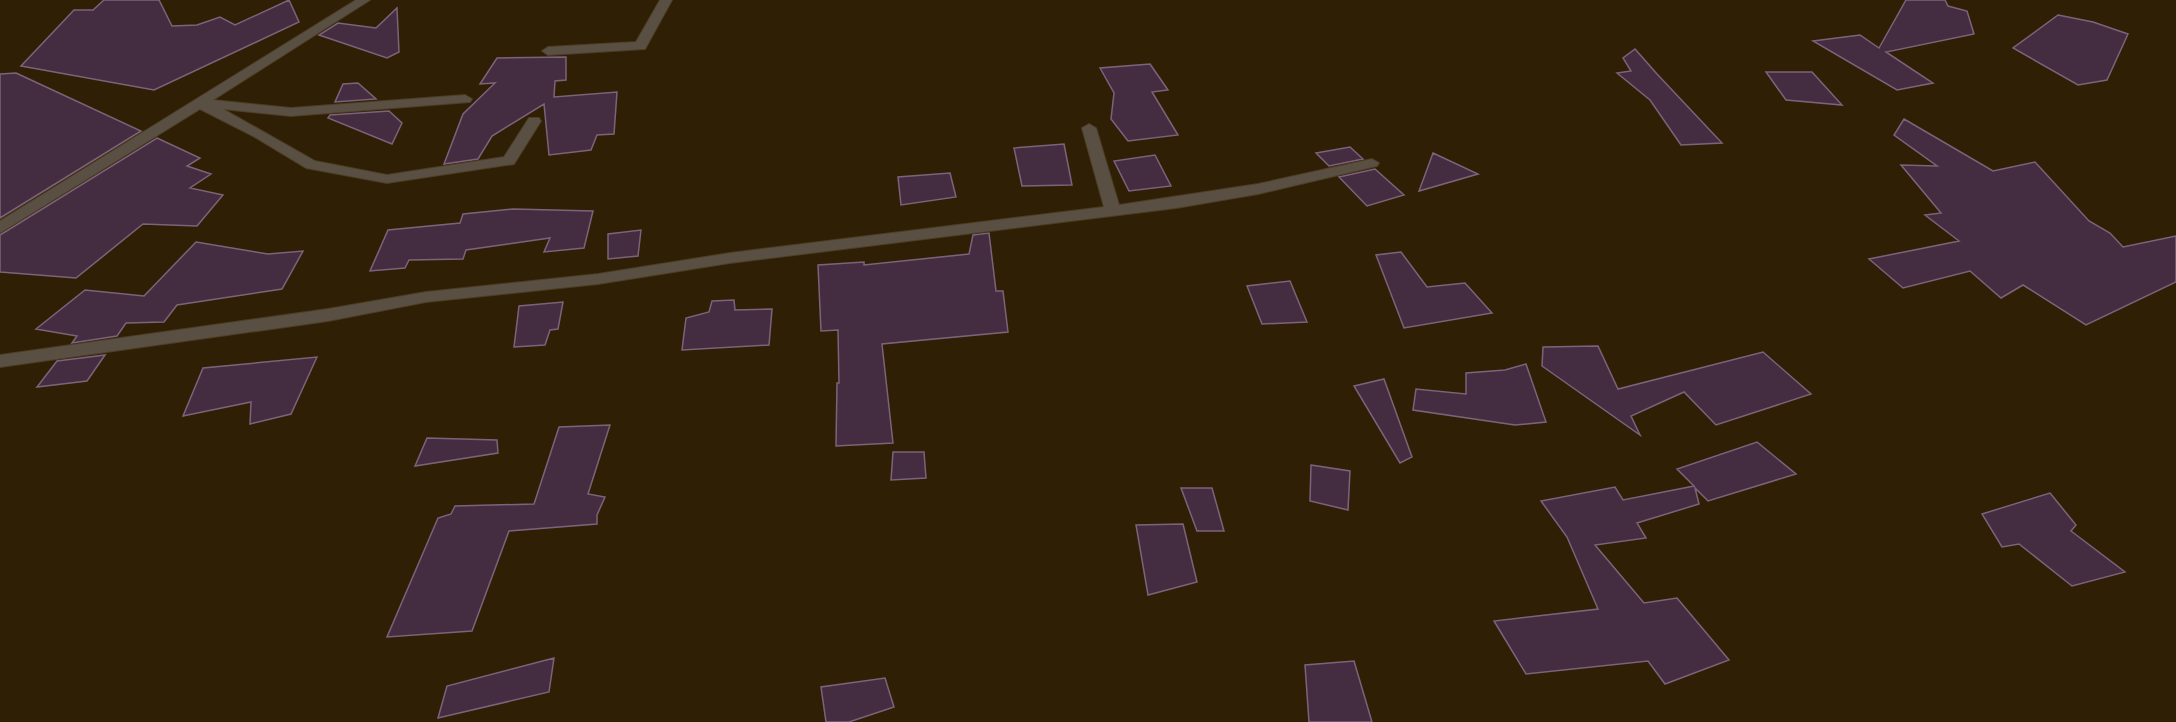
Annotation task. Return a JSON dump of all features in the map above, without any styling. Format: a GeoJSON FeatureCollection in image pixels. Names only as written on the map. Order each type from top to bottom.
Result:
{"type":"FeatureCollection","features":[{"type":"Feature","properties":{"kind":"street"},"geometry":{"type":"LineString","coordinates":[[0,228],[364,0]]}},
{"type":"Feature","properties":{"kind":"street"},"geometry":{"type":"LineString","coordinates":[[548,51],[640,46],[666,0]]}},
{"type":"Feature","properties":{"kind":"street"},"geometry":{"type":"LineString","coordinates":[[200,103],[291,112],[465,99]]}},
{"type":"Feature","properties":{"kind":"street"},"geometry":{"type":"LineString","coordinates":[[200,103],[258,133],[311,165],[387,179],[509,161],[534,121]]}},
{"type":"Feature","properties":{"kind":"street"},"geometry":{"type":"LineString","coordinates":[[1089,128],[1113,212]]}},
{"type":"Feature","properties":{"kind":"street"},"geometry":{"type":"LineString","coordinates":[[0,361],[328,315],[426,297],[598,279],[730,258],[1113,212],[1258,189],[1372,163]]}},
{"type":"Feature","properties":{"kind":"building"},"geometry":{"type":"Polygon","coordinates":[[[104,0],[159,0],[172,26],[197,25],[220,17],[235,25],[289,0],[299,22],[154,90],[21,66],[74,10],[93,10],[104,0]]]}},
{"type":"Feature","properties":{"kind":"building"},"geometry":{"type":"Polygon","coordinates":[[[1906,0],[1945,0],[1948,6],[1967,11],[1974,34],[1886,52],[1933,83],[1897,90],[1813,41],[1860,35],[1879,48],[1906,0]]]}},
{"type":"Feature","properties":{"kind":"building"},"geometry":{"type":"Polygon","coordinates":[[[397,8],[399,52],[387,58],[319,35],[338,23],[376,28],[397,8]]]}},
{"type":"Feature","properties":{"kind":"building"},"geometry":{"type":"Polygon","coordinates":[[[2058,15],[2093,22],[2128,34],[2107,80],[2078,85],[2013,48],[2058,15]]]}},
{"type":"Feature","properties":{"kind":"building"},"geometry":{"type":"Polygon","coordinates":[[[1635,49],[1722,143],[1681,145],[1650,100],[1617,73],[1631,71],[1623,58],[1635,49]]]}},
{"type":"Feature","properties":{"kind":"building"},"geometry":{"type":"Polygon","coordinates":[[[566,57],[566,80],[555,81],[554,97],[617,92],[614,134],[597,135],[591,150],[549,155],[544,104],[492,136],[478,159],[444,164],[463,114],[495,83],[480,84],[497,58],[566,57]]]}},
{"type":"Feature","properties":{"kind":"building"},"geometry":{"type":"Polygon","coordinates":[[[1150,64],[1168,90],[1152,92],[1178,135],[1128,141],[1111,119],[1114,93],[1100,68],[1150,64]]]}},
{"type":"Feature","properties":{"kind":"building"},"geometry":{"type":"Polygon","coordinates":[[[1766,72],[1812,72],[1842,105],[1786,100],[1766,72]]]}},
{"type":"Feature","properties":{"kind":"building"},"geometry":{"type":"Polygon","coordinates":[[[16,73],[141,131],[0,218],[0,74],[16,73]]]}},
{"type":"Feature","properties":{"kind":"building"},"geometry":{"type":"Polygon","coordinates":[[[358,83],[376,99],[335,102],[343,84],[358,83]]]}},
{"type":"Feature","properties":{"kind":"building"},"geometry":{"type":"Polygon","coordinates":[[[389,111],[402,123],[392,144],[328,118],[330,115],[389,111]]]}},
{"type":"Feature","properties":{"kind":"building"},"geometry":{"type":"Polygon","coordinates":[[[1904,119],[1993,171],[2035,162],[2089,221],[2110,233],[2123,247],[2176,236],[2176,282],[2086,325],[2023,285],[2001,298],[1970,271],[1903,288],[1869,259],[1959,241],[1925,215],[1941,213],[1901,165],[1937,166],[1894,135],[1904,119]]]}},
{"type":"Feature","properties":{"kind":"building"},"geometry":{"type":"Polygon","coordinates":[[[157,138],[200,158],[187,166],[211,174],[190,188],[223,195],[197,226],[143,224],[76,278],[0,272],[0,235],[157,138]]]}},
{"type":"Feature","properties":{"kind":"building"},"geometry":{"type":"Polygon","coordinates":[[[1064,144],[1072,185],[1022,186],[1014,148],[1064,144]]]}},
{"type":"Feature","properties":{"kind":"building"},"geometry":{"type":"Polygon","coordinates":[[[1350,147],[1363,159],[1329,166],[1316,153],[1350,147]]]}},
{"type":"Feature","properties":{"kind":"building"},"geometry":{"type":"Polygon","coordinates":[[[1433,153],[1478,174],[1419,191],[1433,153]]]}},
{"type":"Feature","properties":{"kind":"building"},"geometry":{"type":"Polygon","coordinates":[[[1155,155],[1171,186],[1129,191],[1114,161],[1155,155]]]}},
{"type":"Feature","properties":{"kind":"building"},"geometry":{"type":"Polygon","coordinates":[[[1375,169],[1404,195],[1367,206],[1339,177],[1375,169]]]}},
{"type":"Feature","properties":{"kind":"building"},"geometry":{"type":"Polygon","coordinates":[[[950,173],[956,197],[901,205],[898,177],[950,173]]]}},
{"type":"Feature","properties":{"kind":"building"},"geometry":{"type":"Polygon","coordinates":[[[513,209],[593,211],[584,248],[544,252],[550,238],[466,250],[463,259],[409,260],[405,268],[370,271],[388,230],[460,223],[463,214],[513,209]]]}},
{"type":"Feature","properties":{"kind":"building"},"geometry":{"type":"Polygon","coordinates":[[[641,230],[638,256],[608,259],[608,234],[641,230]]]}},
{"type":"Feature","properties":{"kind":"building"},"geometry":{"type":"Polygon","coordinates":[[[989,233],[996,291],[1003,291],[1008,332],[882,344],[893,443],[836,446],[837,383],[839,383],[838,330],[821,331],[818,265],[864,262],[864,265],[969,254],[973,235],[989,233]]]}},
{"type":"Feature","properties":{"kind":"building"},"geometry":{"type":"Polygon","coordinates":[[[196,242],[268,254],[303,251],[282,289],[177,305],[164,322],[126,323],[117,336],[72,343],[77,336],[36,329],[85,290],[144,296],[196,242]]]}},
{"type":"Feature","properties":{"kind":"building"},"geometry":{"type":"Polygon","coordinates":[[[1401,252],[1427,287],[1465,283],[1492,313],[1404,328],[1376,255],[1401,252]]]}},
{"type":"Feature","properties":{"kind":"building"},"geometry":{"type":"Polygon","coordinates":[[[1290,281],[1307,322],[1262,324],[1247,286],[1290,281]]]}},
{"type":"Feature","properties":{"kind":"building"},"geometry":{"type":"Polygon","coordinates":[[[734,300],[735,310],[772,309],[769,345],[682,350],[686,318],[709,312],[712,301],[734,300]]]}},
{"type":"Feature","properties":{"kind":"building"},"geometry":{"type":"Polygon","coordinates":[[[563,302],[558,329],[550,330],[545,345],[514,347],[519,306],[563,302]]]}},
{"type":"Feature","properties":{"kind":"building"},"geometry":{"type":"Polygon","coordinates":[[[1598,346],[1618,389],[1763,352],[1811,394],[1716,425],[1684,392],[1631,416],[1640,435],[1542,366],[1543,347],[1598,346]]]}},
{"type":"Feature","properties":{"kind":"building"},"geometry":{"type":"Polygon","coordinates":[[[105,355],[87,381],[37,387],[57,361],[105,355]]]}},
{"type":"Feature","properties":{"kind":"building"},"geometry":{"type":"Polygon","coordinates":[[[317,357],[291,414],[250,424],[251,402],[183,416],[203,368],[317,357]]]}},
{"type":"Feature","properties":{"kind":"building"},"geometry":{"type":"Polygon","coordinates":[[[1526,364],[1546,422],[1515,425],[1413,410],[1416,389],[1466,394],[1466,373],[1505,370],[1526,364]]]}},
{"type":"Feature","properties":{"kind":"building"},"geometry":{"type":"Polygon","coordinates":[[[1384,379],[1412,457],[1400,463],[1354,386],[1384,379]]]}},
{"type":"Feature","properties":{"kind":"building"},"geometry":{"type":"Polygon","coordinates":[[[610,425],[588,494],[605,497],[597,515],[597,524],[509,531],[472,631],[387,637],[438,518],[451,514],[455,506],[534,504],[559,427],[610,425]]]}},
{"type":"Feature","properties":{"kind":"building"},"geometry":{"type":"Polygon","coordinates":[[[427,438],[497,440],[498,453],[415,466],[427,438]]]}},
{"type":"Feature","properties":{"kind":"building"},"geometry":{"type":"Polygon","coordinates":[[[1757,442],[1796,474],[1708,501],[1695,488],[1699,504],[1637,523],[1646,538],[1595,545],[1644,603],[1677,598],[1729,660],[1665,684],[1648,661],[1526,674],[1494,621],[1598,609],[1567,537],[1541,501],[1615,487],[1623,500],[1694,486],[1677,469],[1757,442]]]}},
{"type":"Feature","properties":{"kind":"building"},"geometry":{"type":"Polygon","coordinates":[[[893,452],[924,452],[926,478],[891,480],[893,452]]]}},
{"type":"Feature","properties":{"kind":"building"},"geometry":{"type":"Polygon","coordinates":[[[1311,465],[1350,471],[1348,510],[1310,501],[1311,465]]]}},
{"type":"Feature","properties":{"kind":"building"},"geometry":{"type":"Polygon","coordinates":[[[1181,488],[1212,488],[1224,531],[1197,531],[1181,488]]]}},
{"type":"Feature","properties":{"kind":"building"},"geometry":{"type":"Polygon","coordinates":[[[2050,493],[2076,525],[2071,531],[2125,572],[2072,586],[2019,544],[2002,547],[1982,514],[2050,493]]]}},
{"type":"Feature","properties":{"kind":"building"},"geometry":{"type":"Polygon","coordinates":[[[1183,524],[1197,582],[1148,595],[1136,525],[1183,524]]]}},
{"type":"Feature","properties":{"kind":"building"},"geometry":{"type":"Polygon","coordinates":[[[554,658],[549,692],[438,718],[447,686],[554,658]]]}},
{"type":"Feature","properties":{"kind":"building"},"geometry":{"type":"Polygon","coordinates":[[[1354,661],[1372,722],[1309,722],[1305,665],[1354,661]]]}},
{"type":"Feature","properties":{"kind":"building"},"geometry":{"type":"Polygon","coordinates":[[[885,678],[894,707],[849,722],[826,722],[821,687],[885,678]]]}}]}
